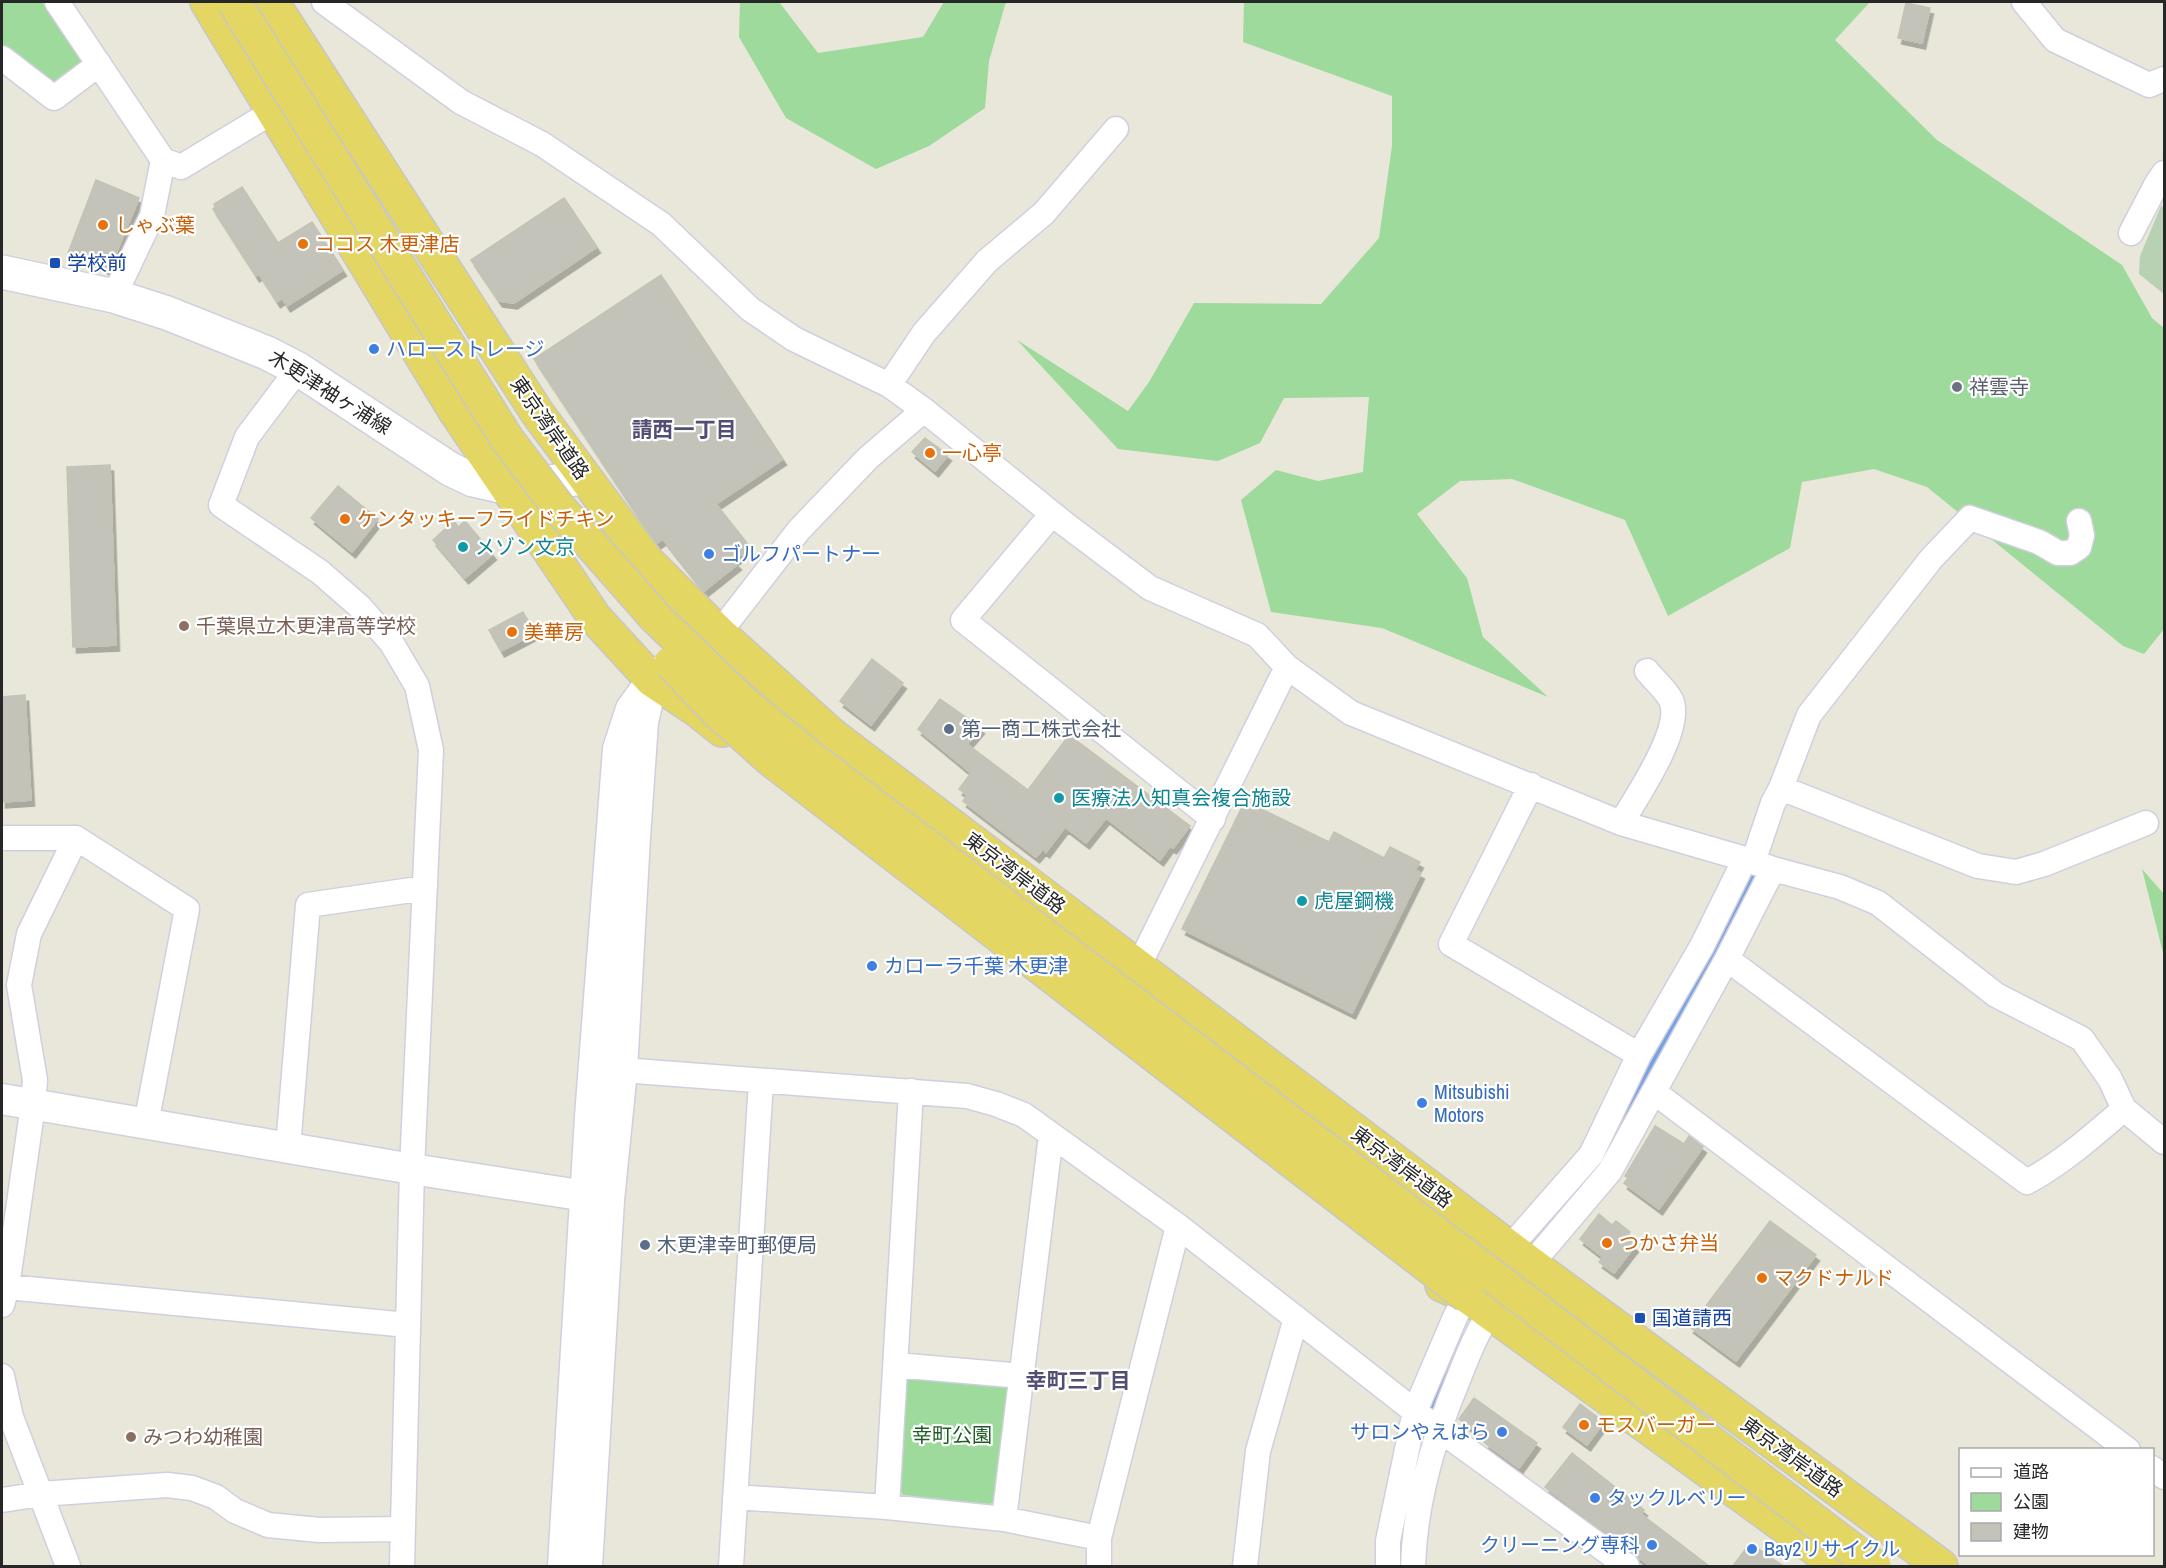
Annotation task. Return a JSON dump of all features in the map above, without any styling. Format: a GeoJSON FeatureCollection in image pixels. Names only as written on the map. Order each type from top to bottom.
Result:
{"type":"FeatureCollection","features":[{"type":"Feature","properties":{"kind":"highway"},"geometry":{"type":"LineString","coordinates":[[207,2],[455,411],[504,486],[595,618],[652,680],[697,710],[757,759],[1442,1285],[1478,1305]]}},
{"type":"Feature","properties":{"kind":"highway","name":"東京湾岸道路"},"geometry":{"type":"LineString","coordinates":[[234,2],[507,440],[560,509],[655,617],[743,702],[811,758],[1874,1566]]}},
{"type":"Feature","properties":{"kind":"highway","name":"東京湾岸道路"},"geometry":{"type":"LineString","coordinates":[[272,2],[532,406],[647,561],[719,633],[831,734],[1521,1256],[1941,1566]]}},
{"type":"Feature","properties":{"kind":"highway"},"geometry":{"type":"LineString","coordinates":[[616,572],[641,629],[675,668],[770,759],[1478,1305],[1839,1566]]}},
{"type":"Feature","properties":{"kind":"main road","name":"木更津袖ヶ浦線"},"geometry":{"type":"LineString","coordinates":[[2,272],[114,296],[177,317],[267,353],[298,369],[450,469],[473,480],[504,486],[584,478]]}},
{"type":"Feature","properties":{"kind":"street"},"geometry":{"type":"LineString","coordinates":[[57,2],[163,160],[181,167],[274,111]]}},
{"type":"Feature","properties":{"kind":"street"},"geometry":{"type":"LineString","coordinates":[[324,2],[461,102],[542,144],[661,224],[750,309],[794,339],[889,385],[1150,588],[1257,635],[1287,667],[1351,713],[1621,823],[1840,887],[1878,903],[1996,995],[2082,1039],[2110,1079],[2124,1109],[2164,1142]]}},
{"type":"Feature","properties":{"kind":"street"},"geometry":{"type":"LineString","coordinates":[[2024,2],[2055,40],[2149,85],[2164,79]]}},
{"type":"Feature","properties":{"kind":"street"},"geometry":{"type":"LineString","coordinates":[[2,58],[54,98],[99,64]]}},
{"type":"Feature","properties":{"kind":"street"},"geometry":{"type":"LineString","coordinates":[[889,385],[924,333],[987,261],[1044,213],[1116,129]]}},
{"type":"Feature","properties":{"kind":"street"},"geometry":{"type":"LineString","coordinates":[[114,296],[152,216],[163,160]]}},
{"type":"Feature","properties":{"kind":"street"},"geometry":{"type":"LineString","coordinates":[[2131,233],[2164,172]]}},
{"type":"Feature","properties":{"kind":"street"},"geometry":{"type":"LineString","coordinates":[[298,369],[247,437],[221,505],[320,572],[359,606],[391,642],[417,686],[431,750],[412,1169],[402,1566]]}},
{"type":"Feature","properties":{"kind":"street"},"geometry":{"type":"LineString","coordinates":[[587,1566],[598,1198],[618,748],[631,709],[652,680],[681,653],[719,633],[799,530],[868,458],[924,410]]}},
{"type":"Feature","properties":{"kind":"street"},"geometry":{"type":"LineString","coordinates":[[1052,514],[963,620],[1213,819]]}},
{"type":"Feature","properties":{"kind":"street"},"geometry":{"type":"LineString","coordinates":[[1388,1566],[1388,1541],[1427,1420],[1456,1315],[1478,1305],[1521,1256],[1610,1171],[1727,959],[1773,803],[1809,715],[1931,559],[1970,518],[2039,542],[2058,553],[2070,553],[2079,547],[2082,535],[2079,522]]}},
{"type":"Feature","properties":{"kind":"street"},"geometry":{"type":"LineString","coordinates":[[1138,967],[1287,667]]}},
{"type":"Feature","properties":{"kind":"street"},"geometry":{"type":"LineString","coordinates":[[1621,823],[1654,767],[1671,728],[1672,701],[1647,671]]}},
{"type":"Feature","properties":{"kind":"street"},"geometry":{"type":"LineString","coordinates":[[563,1566],[598,1198],[622,1070],[640,757],[643,722],[652,680]]}},
{"type":"Feature","properties":{"kind":"street"},"geometry":{"type":"LineString","coordinates":[[1531,785],[1451,944],[1639,1055]]}},
{"type":"Feature","properties":{"kind":"street"},"geometry":{"type":"LineString","coordinates":[[1781,788],[1978,866],[2016,872],[2044,864],[2146,823]]}},
{"type":"Feature","properties":{"kind":"street"},"geometry":{"type":"LineString","coordinates":[[2,838],[76,838],[188,909],[146,1124]]}},
{"type":"Feature","properties":{"kind":"street"},"geometry":{"type":"LineString","coordinates":[[76,838],[29,934],[20,985],[35,1080],[4,1296],[408,1325]]}},
{"type":"Feature","properties":{"kind":"street"},"geometry":{"type":"LineString","coordinates":[[1521,1256],[1591,1155],[1639,1055],[1702,946],[1757,863]]}},
{"type":"Feature","properties":{"kind":"street"},"geometry":{"type":"LineString","coordinates":[[288,1147],[308,905],[425,888]]}},
{"type":"Feature","properties":{"kind":"street"},"geometry":{"type":"LineString","coordinates":[[1727,959],[2027,1182],[2090,1139],[2124,1109]]}},
{"type":"Feature","properties":{"kind":"street"},"geometry":{"type":"LineString","coordinates":[[622,1070],[967,1096],[1024,1115],[1178,1226],[1427,1420],[1627,1566]]}},
{"type":"Feature","properties":{"kind":"street"},"geometry":{"type":"LineString","coordinates":[[731,1566],[761,1081]]}},
{"type":"Feature","properties":{"kind":"street"},"geometry":{"type":"LineString","coordinates":[[887,1507],[911,1091]]}},
{"type":"Feature","properties":{"kind":"street"},"geometry":{"type":"LineString","coordinates":[[1654,1092],[2127,1448]]}},
{"type":"Feature","properties":{"kind":"street"},"geometry":{"type":"LineString","coordinates":[[2,1099],[412,1169],[598,1198]]}},
{"type":"Feature","properties":{"kind":"street"},"geometry":{"type":"LineString","coordinates":[[1004,1519],[1051,1135]]}},
{"type":"Feature","properties":{"kind":"street"},"geometry":{"type":"LineString","coordinates":[[1099,1566],[1099,1538],[1178,1226]]}},
{"type":"Feature","properties":{"kind":"street"},"geometry":{"type":"LineString","coordinates":[[1245,1566],[1258,1451],[1296,1318]]}},
{"type":"Feature","properties":{"kind":"street"},"geometry":{"type":"LineString","coordinates":[[896,1365],[1022,1376]]}},
{"type":"Feature","properties":{"kind":"street"},"geometry":{"type":"LineString","coordinates":[[2,1376],[11,1417],[68,1566]]}},
{"type":"Feature","properties":{"kind":"street"},"geometry":{"type":"LineString","coordinates":[[1413,1566],[1427,1420]]}},
{"type":"Feature","properties":{"kind":"street"},"geometry":{"type":"LineString","coordinates":[[2,1500],[41,1494],[167,1485],[192,1488],[216,1497],[235,1511],[268,1525],[319,1530],[403,1529]]}},
{"type":"Feature","properties":{"kind":"street"},"geometry":{"type":"LineString","coordinates":[[735,1497],[887,1507],[1004,1519],[1099,1538]]}},
{"type":"Feature","properties":{"kind":"green space"},"geometry":{"type":"Polygon","coordinates":[[[2,2],[42,2],[60,27],[90,61],[54,87],[2,45],[2,2]]]}},
{"type":"Feature","properties":{"kind":"green space"},"geometry":{"type":"Polygon","coordinates":[[[740,2],[780,2],[818,53],[923,37],[944,2],[1007,2],[989,61],[985,108],[929,146],[876,169],[786,118],[739,37],[740,2]]]}},
{"type":"Feature","properties":{"kind":"green space"},"geometry":{"type":"Polygon","coordinates":[[[1244,2],[1870,2],[1835,40],[1937,140],[2122,265],[2152,318],[2164,328],[2164,629],[2144,654],[2123,646],[1927,487],[1874,469],[1802,482],[1790,548],[1668,616],[1625,520],[1512,479],[1460,481],[1417,514],[1467,578],[1483,637],[1548,697],[1382,628],[1271,612],[1241,500],[1276,470],[1318,481],[1363,472],[1369,397],[1284,398],[1260,443],[1218,461],[1118,449],[1017,340],[1128,411],[1149,382],[1194,303],[1321,304],[1379,238],[1392,146],[1392,96],[1243,42],[1244,2]]]}},
{"type":"Feature","properties":{"kind":"green space"},"geometry":{"type":"Polygon","coordinates":[[[2161,206],[2164,207],[2164,294],[2139,274],[2140,256],[2161,206]]]}},
{"type":"Feature","properties":{"kind":"green space"},"geometry":{"type":"Polygon","coordinates":[[[2142,869],[2164,894],[2164,957],[2142,869]]]}},
{"type":"Feature","properties":{"kind":"green space","name":"幸町公園"},"geometry":{"type":"Polygon","coordinates":[[[906,1376],[1006,1381],[1009,1388],[996,1502],[989,1504],[903,1495],[897,1487],[906,1376]]]}},
{"type":"Feature","properties":{"kind":"building"},"geometry":{"type":"Polygon","coordinates":[[[1906,3],[1930,8],[1922,43],[1898,38],[1906,3]]]}},
{"type":"Feature","properties":{"kind":"building","name":"しゃぶ葉"},"geometry":{"type":"Polygon","coordinates":[[[96,180],[139,198],[109,270],[68,253],[96,180]]]}},
{"type":"Feature","properties":{"kind":"building","name":"ココス 木更津店"},"geometry":{"type":"Polygon","coordinates":[[[242,187],[278,243],[312,222],[343,270],[287,306],[282,298],[277,302],[259,274],[256,276],[213,209],[214,204],[242,187]]]}},
{"type":"Feature","properties":{"kind":"building"},"geometry":{"type":"Polygon","coordinates":[[[564,198],[597,247],[514,303],[499,301],[471,260],[564,198]]]}},
{"type":"Feature","properties":{"kind":"building"},"geometry":{"type":"Polygon","coordinates":[[[661,275],[783,459],[716,504],[751,548],[734,560],[738,564],[704,591],[663,539],[657,543],[649,533],[534,359],[661,275]]]}},
{"type":"Feature","properties":{"kind":"building","name":"一心亭"},"geometry":{"type":"Polygon","coordinates":[[[925,438],[948,455],[935,471],[912,452],[925,438]]]}},
{"type":"Feature","properties":{"kind":"building"},"geometry":{"type":"Polygon","coordinates":[[[110,465],[116,645],[73,647],[67,467],[110,465]]]}},
{"type":"Feature","properties":{"kind":"building","name":"ケンタッキーフライドチキン"},"geometry":{"type":"Polygon","coordinates":[[[338,486],[378,519],[352,552],[311,518],[338,486]]]}},
{"type":"Feature","properties":{"kind":"building","name":"メゾン文京"},"geometry":{"type":"Polygon","coordinates":[[[454,521],[458,527],[465,521],[493,554],[465,578],[433,540],[454,521]]]}},
{"type":"Feature","properties":{"kind":"building","name":"美華房"},"geometry":{"type":"Polygon","coordinates":[[[523,612],[534,634],[501,651],[489,630],[523,612]]]}},
{"type":"Feature","properties":{"kind":"building"},"geometry":{"type":"Polygon","coordinates":[[[872,659],[903,683],[871,725],[840,701],[872,659]]]}},
{"type":"Feature","properties":{"kind":"building"},"geometry":{"type":"Polygon","coordinates":[[[25,695],[31,800],[2,802],[2,697],[25,695]]]}},
{"type":"Feature","properties":{"kind":"building","name":"医療法人知真会複合施設"},"geometry":{"type":"Polygon","coordinates":[[[940,699],[981,728],[967,744],[1028,790],[1069,735],[1190,826],[1173,848],[1170,846],[1160,860],[1106,818],[1086,843],[1065,827],[1046,852],[1043,849],[1036,857],[963,801],[967,795],[959,789],[971,773],[918,729],[940,699]]]}},
{"type":"Feature","properties":{"kind":"building","name":"虎屋鋼機"},"geometry":{"type":"Polygon","coordinates":[[[1245,801],[1329,842],[1334,832],[1384,858],[1390,847],[1420,862],[1415,870],[1421,873],[1352,1013],[1182,929],[1245,801]]]}},
{"type":"Feature","properties":{"kind":"building"},"geometry":{"type":"Polygon","coordinates":[[[1655,1126],[1684,1144],[1689,1136],[1703,1147],[1659,1209],[1624,1183],[1628,1178],[1625,1176],[1655,1126]]]}},
{"type":"Feature","properties":{"kind":"building","name":"つかさ弁当"},"geometry":{"type":"Polygon","coordinates":[[[1599,1214],[1612,1225],[1616,1221],[1630,1232],[1625,1239],[1635,1246],[1614,1273],[1599,1262],[1603,1257],[1580,1239],[1599,1214]]]}},
{"type":"Feature","properties":{"kind":"building","name":"マクドナルド"},"geometry":{"type":"Polygon","coordinates":[[[1770,1221],[1816,1255],[1736,1361],[1690,1327],[1770,1221]]]}},
{"type":"Feature","properties":{"kind":"building"},"geometry":{"type":"Polygon","coordinates":[[[1474,1398],[1537,1443],[1519,1468],[1485,1443],[1487,1440],[1459,1419],[1474,1398]]]}},
{"type":"Feature","properties":{"kind":"building","name":"モスバーガー"},"geometry":{"type":"Polygon","coordinates":[[[1580,1404],[1604,1422],[1587,1445],[1563,1427],[1580,1404]]]}},
{"type":"Feature","properties":{"kind":"building","name":"タックルベリー"},"geometry":{"type":"Polygon","coordinates":[[[1572,1453],[1644,1510],[1641,1514],[1709,1566],[1650,1566],[1545,1487],[1572,1453]]]}},
{"type":"Feature","properties":{"kind":"building","name":"Bay2リサイクル"},"geometry":{"type":"Polygon","coordinates":[[[1750,1543],[1783,1566],[1733,1566],[1750,1543]]]}},
{"type":"Feature","properties":{"kind":"waterway"},"geometry":{"type":"LineString","coordinates":[[1610,1143],[1756,871]]}},
{"type":"Feature","properties":{"kind":"waterway"},"geometry":{"type":"LineString","coordinates":[[1573,1194],[1586,1179]]}},
{"type":"Feature","properties":{"kind":"waterway"},"geometry":{"type":"LineString","coordinates":[[1430,1417],[1454,1356]]}},
{"type":"Feature","properties":{"kind":"place","name":"しゃぶ葉"},"geometry":{"type":"Point","coordinates":[103,225]}},
{"type":"Feature","properties":{"kind":"place","name":"ココス 木更津店"},"geometry":{"type":"Point","coordinates":[303,244]}},
{"type":"Feature","properties":{"kind":"place","name":"学校前"},"geometry":{"type":"Point","coordinates":[55,263]}},
{"type":"Feature","properties":{"kind":"place","name":"ハローストレージ"},"geometry":{"type":"Point","coordinates":[374,349]}},
{"type":"Feature","properties":{"kind":"place","name":"祥雲寺"},"geometry":{"type":"Point","coordinates":[1957,387]}},
{"type":"Feature","properties":{"kind":"place","name":"一心亭"},"geometry":{"type":"Point","coordinates":[930,453]}},
{"type":"Feature","properties":{"kind":"place","name":"ケンタッキーフライドチキン"},"geometry":{"type":"Point","coordinates":[345,519]}},
{"type":"Feature","properties":{"kind":"place","name":"メゾン文京"},"geometry":{"type":"Point","coordinates":[463,547]}},
{"type":"Feature","properties":{"kind":"place","name":"ゴルフパートナー"},"geometry":{"type":"Point","coordinates":[709,554]}},
{"type":"Feature","properties":{"kind":"place","name":"千葉県立木更津高等学校"},"geometry":{"type":"Point","coordinates":[184,626]}},
{"type":"Feature","properties":{"kind":"place","name":"美華房"},"geometry":{"type":"Point","coordinates":[512,632]}},
{"type":"Feature","properties":{"kind":"place","name":"第一商工株式会社"},"geometry":{"type":"Point","coordinates":[949,729]}},
{"type":"Feature","properties":{"kind":"place","name":"医療法人知真会複合施設"},"geometry":{"type":"Point","coordinates":[1059,798]}},
{"type":"Feature","properties":{"kind":"place","name":"虎屋鋼機"},"geometry":{"type":"Point","coordinates":[1302,901]}},
{"type":"Feature","properties":{"kind":"place","name":"カローラ千葉 木更津"},"geometry":{"type":"Point","coordinates":[872,966]}},
{"type":"Feature","properties":{"kind":"place","name":"Mitsubishi Motors"},"geometry":{"type":"Point","coordinates":[1422,1103]}},
{"type":"Feature","properties":{"kind":"place","name":"つかさ弁当"},"geometry":{"type":"Point","coordinates":[1607,1243]}},
{"type":"Feature","properties":{"kind":"place","name":"木更津幸町郵便局"},"geometry":{"type":"Point","coordinates":[645,1245]}},
{"type":"Feature","properties":{"kind":"place","name":"マクドナルド"},"geometry":{"type":"Point","coordinates":[1762,1278]}},
{"type":"Feature","properties":{"kind":"place","name":"国道請西"},"geometry":{"type":"Point","coordinates":[1640,1318]}},
{"type":"Feature","properties":{"kind":"place","name":"モスバーガー"},"geometry":{"type":"Point","coordinates":[1584,1425]}},
{"type":"Feature","properties":{"kind":"place","name":"サロンやえはら"},"geometry":{"type":"Point","coordinates":[1502,1432]}},
{"type":"Feature","properties":{"kind":"place","name":"みつわ幼稚園"},"geometry":{"type":"Point","coordinates":[131,1437]}},
{"type":"Feature","properties":{"kind":"place","name":"タックルベリー"},"geometry":{"type":"Point","coordinates":[1595,1498]}},
{"type":"Feature","properties":{"kind":"place","name":"クリーニング専科"},"geometry":{"type":"Point","coordinates":[1652,1545]}},
{"type":"Feature","properties":{"kind":"place","name":"Bay2リサイクル"},"geometry":{"type":"Point","coordinates":[1752,1549]}},
{"type":"Feature","properties":{"kind":"district","name":"請西一丁目"},"geometry":{"type":"Point","coordinates":[684,430]}},
{"type":"Feature","properties":{"kind":"district","name":"幸町三丁目"},"geometry":{"type":"Point","coordinates":[1078,1381]}}]}
